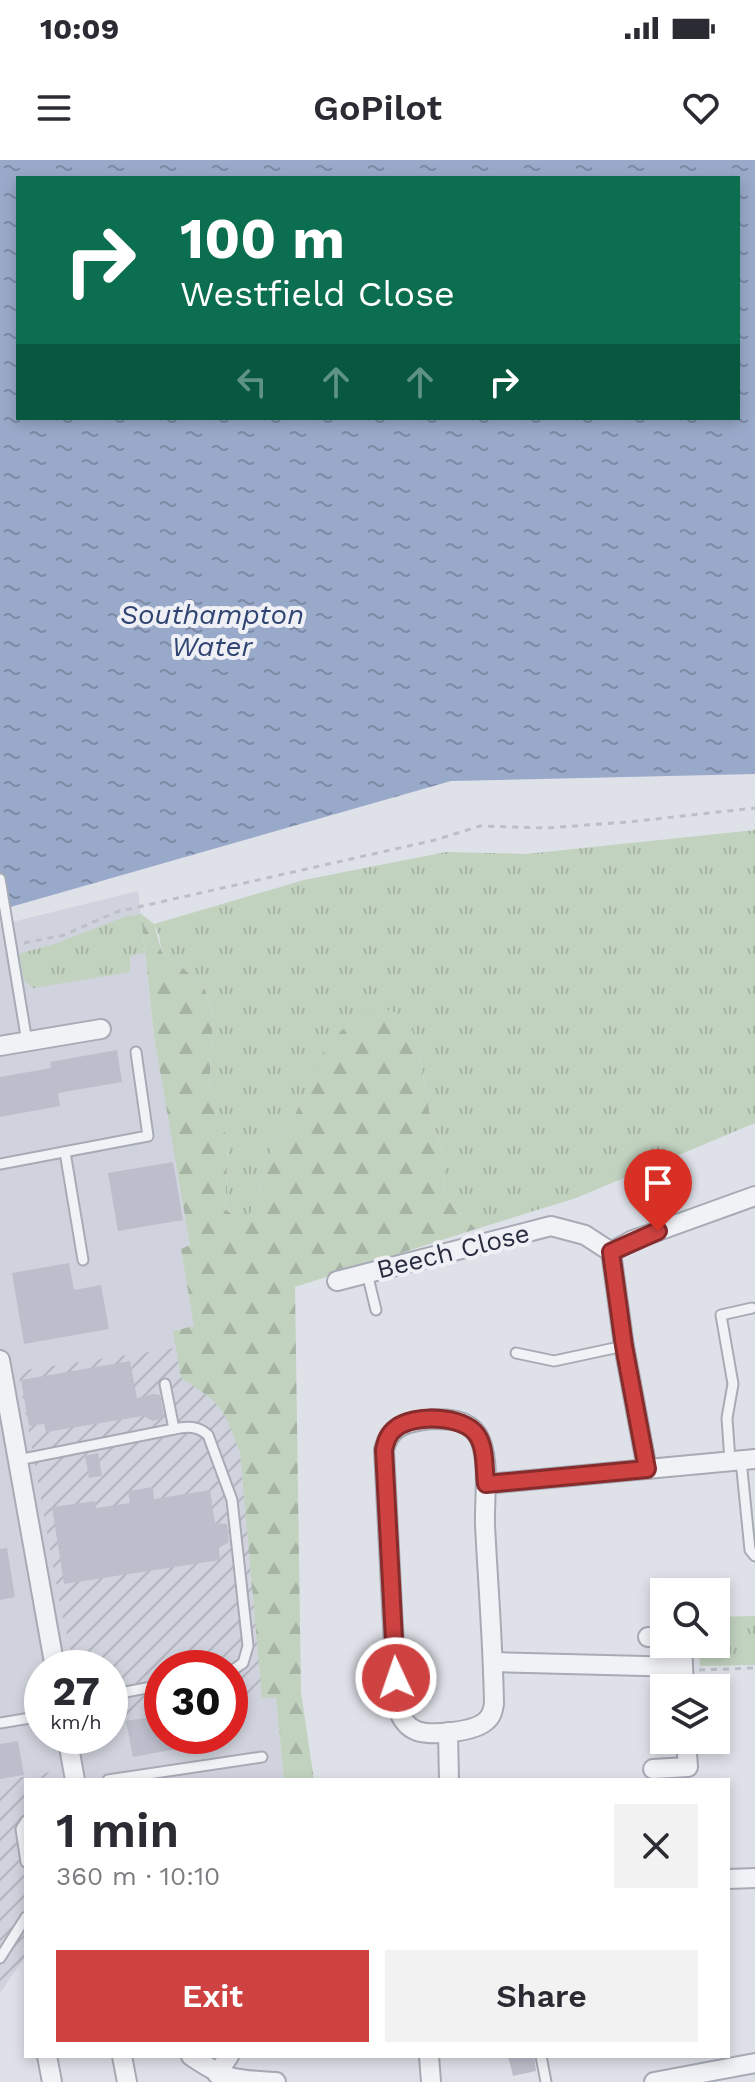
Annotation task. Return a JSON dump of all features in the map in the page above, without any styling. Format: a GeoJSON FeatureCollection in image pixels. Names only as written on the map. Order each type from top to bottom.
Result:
{"type":"FeatureCollection","features":[{"type":"Feature","properties":{"kind":"street"},"geometry":{"type":"LineString","coordinates":[[0,1046],[101,1029]]}},
{"type":"Feature","properties":{"kind":"street"},"geometry":{"type":"LineString","coordinates":[[647,1469],[624,1346],[611,1252],[633,1240],[755,1196]]}},
{"type":"Feature","properties":{"kind":"street","name":"Beech Close"},"geometry":{"type":"LineString","coordinates":[[337,1281],[551,1226],[585,1235],[611,1252]]}},
{"type":"Feature","properties":{"kind":"street"},"geometry":{"type":"LineString","coordinates":[[0,1360],[7,1441],[18,1460],[52,1650]]}},
{"type":"Feature","properties":{"kind":"street"},"geometry":{"type":"LineString","coordinates":[[452,1419],[466,1424],[481,1441],[486,1484],[492,1714],[485,1723],[474,1728],[448,1732],[414,1729],[401,1717],[397,1706],[384,1450],[387,1438],[396,1428],[410,1422],[452,1419]]}},
{"type":"Feature","properties":{"kind":"street"},"geometry":{"type":"LineString","coordinates":[[486,1484],[742,1460]]}},
{"type":"Feature","properties":{"kind":"street"},"geometry":{"type":"LineString","coordinates":[[493,1662],[668,1674]]}},
{"type":"Feature","properties":{"kind":"street"},"geometry":{"type":"LineString","coordinates":[[448,1732],[449,1778]]}},
{"type":"Feature","properties":{"kind":"street"},"geometry":{"type":"LineString","coordinates":[[70,1754],[75,1778]]}},
{"type":"Feature","properties":{"kind":"street"},"geometry":{"type":"LineString","coordinates":[[653,1769],[688,1767],[687,1754]]}},
{"type":"Feature","properties":{"kind":"street"},"geometry":{"type":"LineString","coordinates":[[730,1879],[755,1878]]}},
{"type":"Feature","properties":{"kind":"street"},"geometry":{"type":"LineString","coordinates":[[47,2058],[52,2082]]}},
{"type":"Feature","properties":{"kind":"street"},"geometry":{"type":"LineString","coordinates":[[122,2058],[127,2082]]}},
{"type":"Feature","properties":{"kind":"street"},"geometry":{"type":"LineString","coordinates":[[194,2058],[217,2074],[234,2080],[276,2082]]}},
{"type":"Feature","properties":{"kind":"street"},"geometry":{"type":"LineString","coordinates":[[217,2074],[228,2058]]}},
{"type":"Feature","properties":{"kind":"street"},"geometry":{"type":"LineString","coordinates":[[429,2058],[431,2082]]}},
{"type":"Feature","properties":{"kind":"street"},"geometry":{"type":"LineString","coordinates":[[654,2082],[755,2063]]}},
{"type":"Feature","properties":{"kind":"lane"},"geometry":{"type":"LineString","coordinates":[[0,879],[27,1042]]}},
{"type":"Feature","properties":{"kind":"lane"},"geometry":{"type":"LineString","coordinates":[[0,1164],[148,1136],[136,1052]]}},
{"type":"Feature","properties":{"kind":"lane"},"geometry":{"type":"LineString","coordinates":[[65,1152],[83,1260]]}},
{"type":"Feature","properties":{"kind":"lane"},"geometry":{"type":"LineString","coordinates":[[367,1273],[376,1310]]}},
{"type":"Feature","properties":{"kind":"lane"},"geometry":{"type":"LineString","coordinates":[[752,1308],[721,1315],[733,1384],[727,1418],[742,1460],[750,1550],[755,1556]]}},
{"type":"Feature","properties":{"kind":"lane"},"geometry":{"type":"LineString","coordinates":[[516,1353],[554,1361],[624,1346]]}},
{"type":"Feature","properties":{"kind":"lane"},"geometry":{"type":"LineString","coordinates":[[165,1384],[174,1429]]}},
{"type":"Feature","properties":{"kind":"lane"},"geometry":{"type":"LineString","coordinates":[[18,1460],[186,1426],[203,1430],[208,1435],[232,1500],[247,1650]]}},
{"type":"Feature","properties":{"kind":"lane"},"geometry":{"type":"LineString","coordinates":[[0,1723],[24,1719]]}},
{"type":"Feature","properties":{"kind":"lane"},"geometry":{"type":"LineString","coordinates":[[132,1778],[262,1757]]}},
{"type":"Feature","properties":{"kind":"lane"},"geometry":{"type":"LineString","coordinates":[[24,1824],[21,1829],[24,1849]]}},
{"type":"Feature","properties":{"kind":"lane"},"geometry":{"type":"LineString","coordinates":[[0,1958],[24,1920]]}},
{"type":"Feature","properties":{"kind":"lane"},"geometry":{"type":"LineString","coordinates":[[541,2058],[546,2082]]}},
{"type":"Feature","properties":{"kind":"path"},"geometry":{"type":"LineString","coordinates":[[13,945],[64,935],[116,912],[435,840],[480,826],[547,828],[755,808]]}},
{"type":"Feature","properties":{"kind":"path"},"geometry":{"type":"LineString","coordinates":[[693,1674],[755,1668]]}},
{"type":"Feature","properties":{"kind":"shaded area"},"geometry":{"type":"Polygon","coordinates":[[[138,891],[154,1036],[191,1245],[181,1250],[195,1326],[173,1331],[181,1378],[215,1400],[240,1452],[262,1698],[276,1696],[284,1778],[58,1778],[56,1771],[0,1781],[0,925],[138,891]]]}},
{"type":"Feature","properties":{"kind":"shaded area"},"geometry":{"type":"Polygon","coordinates":[[[176,1348],[181,1378],[215,1400],[226,1414],[240,1452],[262,1693],[248,1696],[248,1650],[144,1650],[144,1715],[128,1719],[128,1650],[71,1650],[18,1371],[176,1348]]]}},
{"type":"Feature","properties":{"kind":"shaded area"},"geometry":{"type":"Polygon","coordinates":[[[56,1771],[58,1778],[24,1778],[24,1959],[0,1993],[0,1781],[56,1771]]]}},
{"type":"Feature","properties":{"kind":"green space"},"geometry":{"type":"Polygon","coordinates":[[[755,830],[755,1123],[576,1198],[476,1229],[453,1207],[445,1194],[441,1147],[430,1116],[420,1056],[412,1030],[308,1087],[265,1164],[259,1192],[245,1226],[225,1209],[228,1142],[209,1092],[213,1018],[205,989],[162,953],[154,924],[304,880],[446,852],[526,854],[755,830]]]}},
{"type":"Feature","properties":{"kind":"green space"},"geometry":{"type":"Polygon","coordinates":[[[141,914],[145,953],[130,956],[130,972],[33,988],[24,980],[19,954],[124,917],[141,914]]]}},
{"type":"Feature","properties":{"kind":"green space"},"geometry":{"type":"Polygon","coordinates":[[[141,914],[154,924],[162,953],[205,989],[213,1018],[209,1092],[228,1141],[225,1209],[245,1225],[259,1192],[265,1164],[278,1138],[295,1115],[322,1054],[341,1031],[358,1017],[390,1010],[403,1016],[412,1030],[420,1056],[430,1116],[441,1147],[445,1194],[453,1207],[476,1229],[295,1287],[301,1692],[314,1778],[284,1778],[276,1697],[262,1698],[240,1452],[220,1408],[206,1394],[181,1378],[173,1331],[194,1326],[181,1249],[190,1245],[154,1036],[141,914]]]}},
{"type":"Feature","properties":{"kind":"green space"},"geometry":{"type":"Polygon","coordinates":[[[755,1616],[755,1665],[700,1666],[700,1658],[730,1658],[730,1617],[755,1616]]]}},
{"type":"Feature","properties":{"kind":"water","name":"Southampton Water"},"geometry":{"type":"Polygon","coordinates":[[[0,160],[755,160],[755,774],[451,781],[0,910],[0,160]]]}},
{"type":"Feature","properties":{"kind":"building"},"geometry":{"type":"Polygon","coordinates":[[[117,1050],[122,1082],[58,1093],[60,1106],[0,1117],[0,1077],[51,1068],[50,1062],[117,1050]]]}},
{"type":"Feature","properties":{"kind":"building"},"geometry":{"type":"Polygon","coordinates":[[[173,1162],[183,1220],[118,1231],[108,1173],[173,1162]]]}},
{"type":"Feature","properties":{"kind":"building"},"geometry":{"type":"Polygon","coordinates":[[[69,1263],[74,1290],[101,1285],[109,1329],[24,1344],[12,1273],[69,1263]]]}},
{"type":"Feature","properties":{"kind":"building"},"geometry":{"type":"Polygon","coordinates":[[[130,1361],[137,1398],[160,1395],[162,1418],[153,1421],[143,1416],[46,1432],[44,1424],[29,1426],[21,1380],[130,1361]]]}},
{"type":"Feature","properties":{"kind":"building"},"geometry":{"type":"Polygon","coordinates":[[[98,1453],[102,1476],[89,1478],[85,1456],[98,1453]]]}},
{"type":"Feature","properties":{"kind":"building"},"geometry":{"type":"Polygon","coordinates":[[[153,1487],[154,1499],[210,1490],[215,1523],[227,1524],[229,1542],[219,1548],[220,1560],[64,1584],[52,1507],[95,1501],[96,1508],[130,1503],[128,1491],[153,1487]]]}},
{"type":"Feature","properties":{"kind":"building"},"geometry":{"type":"Polygon","coordinates":[[[7,1548],[15,1597],[0,1600],[0,1549],[7,1548]]]}},
{"type":"Feature","properties":{"kind":"building"},"geometry":{"type":"Polygon","coordinates":[[[144,1718],[144,1754],[149,1754],[133,1757],[128,1721],[144,1718]]]}},
{"type":"Feature","properties":{"kind":"building"},"geometry":{"type":"Polygon","coordinates":[[[18,1741],[24,1775],[0,1779],[0,1744],[18,1741]]]}},
{"type":"Feature","properties":{"kind":"building"},"geometry":{"type":"Polygon","coordinates":[[[508,2058],[534,2058],[536,2071],[513,2076],[508,2058]]]}},
{"type":"Feature","properties":{"kind":"route"},"geometry":{"type":"LineString","coordinates":[[396,1678],[384,1450],[387,1438],[396,1428],[410,1422],[452,1419],[466,1424],[481,1441],[486,1484],[647,1469],[624,1346],[611,1252],[658,1231]]}}]}
